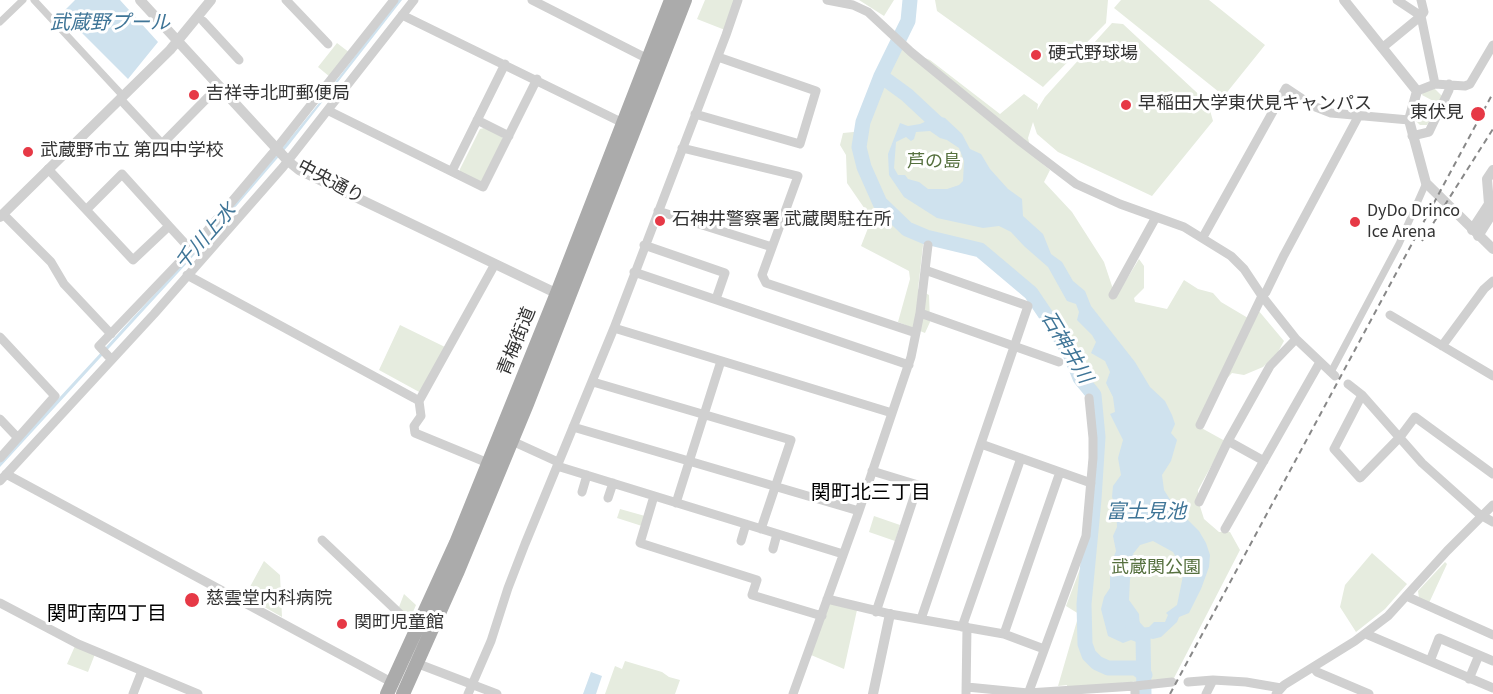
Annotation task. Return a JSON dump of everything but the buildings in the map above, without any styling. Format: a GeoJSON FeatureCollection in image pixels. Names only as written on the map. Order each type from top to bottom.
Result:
{"type":"FeatureCollection","features":[{"type":"Feature","properties":{"kind":"main road","name":"青梅街道"},"geometry":{"type":"LineString","coordinates":[[563,296],[623,123],[671,0]]}},
{"type":"Feature","properties":{"kind":"main road","name":"青梅街道"},"geometry":{"type":"LineString","coordinates":[[390,688],[444,572],[488,463],[552,323],[685,0]]}},
{"type":"Feature","properties":{"kind":"main road","name":"青梅街道"},"geometry":{"type":"LineString","coordinates":[[403,694],[512,441],[552,323]]}},
{"type":"Feature","properties":{"kind":"street"},"geometry":{"type":"LineString","coordinates":[[34,0],[162,144],[219,86]]}},
{"type":"Feature","properties":{"kind":"street","name":"中央通り"},"geometry":{"type":"LineString","coordinates":[[140,0],[282,155],[306,174],[563,296]]}},
{"type":"Feature","properties":{"kind":"street"},"geometry":{"type":"LineString","coordinates":[[111,334],[64,284],[51,262],[2,216],[177,41],[211,0]]}},
{"type":"Feature","properties":{"kind":"street"},"geometry":{"type":"LineString","coordinates":[[286,0],[328,44]]}},
{"type":"Feature","properties":{"kind":"street"},"geometry":{"type":"LineString","coordinates":[[390,688],[3,477],[188,275],[282,155],[394,0]]}},
{"type":"Feature","properties":{"kind":"street"},"geometry":{"type":"LineString","coordinates":[[111,359],[99,346],[282,155],[329,111],[414,0]]}},
{"type":"Feature","properties":{"kind":"street"},"geometry":{"type":"LineString","coordinates":[[532,0],[648,59]]}},
{"type":"Feature","properties":{"kind":"street"},"geometry":{"type":"LineString","coordinates":[[470,689],[491,641],[508,588],[557,464],[614,328],[738,0]]}},
{"type":"Feature","properties":{"kind":"street"},"geometry":{"type":"LineString","coordinates":[[827,0],[862,8],[881,22],[911,52],[1076,184],[1120,204],[1184,227],[1203,237],[1238,262],[1296,339],[1333,374],[1399,244],[1426,183]]}},
{"type":"Feature","properties":{"kind":"street"},"geometry":{"type":"LineString","coordinates":[[1344,0],[1417,91]]}},
{"type":"Feature","properties":{"kind":"street"},"geometry":{"type":"LineString","coordinates":[[1397,0],[1421,16],[1436,84]]}},
{"type":"Feature","properties":{"kind":"street"},"geometry":{"type":"LineString","coordinates":[[1382,48],[1421,16],[1424,12],[1420,0]]}},
{"type":"Feature","properties":{"kind":"street"},"geometry":{"type":"LineString","coordinates":[[0,22],[19,1]]}},
{"type":"Feature","properties":{"kind":"street"},"geometry":{"type":"LineString","coordinates":[[402,15],[623,123]]}},
{"type":"Feature","properties":{"kind":"street"},"geometry":{"type":"LineString","coordinates":[[202,21],[239,60]]}},
{"type":"Feature","properties":{"kind":"street"},"geometry":{"type":"LineString","coordinates":[[1417,91],[1436,84],[1465,86],[1470,84],[1493,45]]}},
{"type":"Feature","properties":{"kind":"street"},"geometry":{"type":"LineString","coordinates":[[695,114],[800,144],[816,91],[718,57]]}},
{"type":"Feature","properties":{"kind":"street"},"geometry":{"type":"LineString","coordinates":[[452,171],[505,64]]}},
{"type":"Feature","properties":{"kind":"street"},"geometry":{"type":"LineString","coordinates":[[329,111],[483,187],[537,79]]}},
{"type":"Feature","properties":{"kind":"street"},"geometry":{"type":"LineString","coordinates":[[1412,136],[1429,132],[1449,90],[1449,84]]}},
{"type":"Feature","properties":{"kind":"street"},"geometry":{"type":"LineString","coordinates":[[1203,237],[1286,87],[1313,106],[1331,112],[1409,120]]}},
{"type":"Feature","properties":{"kind":"street"},"geometry":{"type":"LineString","coordinates":[[1417,91],[1409,120],[1426,183],[1493,249]]}},
{"type":"Feature","properties":{"kind":"street"},"geometry":{"type":"LineString","coordinates":[[1200,425],[1262,296],[1359,115]]}},
{"type":"Feature","properties":{"kind":"street"},"geometry":{"type":"LineString","coordinates":[[477,120],[509,136]]}},
{"type":"Feature","properties":{"kind":"street"},"geometry":{"type":"LineString","coordinates":[[682,148],[798,176],[762,275],[766,283],[916,333]]}},
{"type":"Feature","properties":{"kind":"street"},"geometry":{"type":"LineString","coordinates":[[48,169],[133,260],[168,226]]}},
{"type":"Feature","properties":{"kind":"street"},"geometry":{"type":"LineString","coordinates":[[1475,233],[1489,204],[1487,179],[1493,170]]}},
{"type":"Feature","properties":{"kind":"street"},"geometry":{"type":"LineString","coordinates":[[87,209],[122,174],[191,250]]}},
{"type":"Feature","properties":{"kind":"street"},"geometry":{"type":"LineString","coordinates":[[658,211],[772,247]]}},
{"type":"Feature","properties":{"kind":"street"},"geometry":{"type":"LineString","coordinates":[[1475,233],[1493,212]]}},
{"type":"Feature","properties":{"kind":"street"},"geometry":{"type":"LineString","coordinates":[[1113,295],[1156,217]]}},
{"type":"Feature","properties":{"kind":"street"},"geometry":{"type":"LineString","coordinates":[[644,245],[725,273],[716,300]]}},
{"type":"Feature","properties":{"kind":"street"},"geometry":{"type":"LineString","coordinates":[[793,694],[859,512],[909,364],[920,313],[928,245]]}},
{"type":"Feature","properties":{"kind":"street"},"geometry":{"type":"LineString","coordinates":[[488,463],[415,433],[414,426],[421,416],[419,401],[495,264]]}},
{"type":"Feature","properties":{"kind":"street"},"geometry":{"type":"LineString","coordinates":[[921,619],[1028,306],[925,270]]}},
{"type":"Feature","properties":{"kind":"street"},"geometry":{"type":"LineString","coordinates":[[634,272],[909,364]]}},
{"type":"Feature","properties":{"kind":"street"},"geometry":{"type":"LineString","coordinates":[[188,275],[419,401]]}},
{"type":"Feature","properties":{"kind":"street"},"geometry":{"type":"LineString","coordinates":[[1442,346],[1493,281]]}},
{"type":"Feature","properties":{"kind":"street"},"geometry":{"type":"LineString","coordinates":[[920,313],[1059,362]]}},
{"type":"Feature","properties":{"kind":"street"},"geometry":{"type":"LineString","coordinates":[[1390,315],[1493,376]]}},
{"type":"Feature","properties":{"kind":"street"},"geometry":{"type":"LineString","coordinates":[[614,328],[892,413]]}},
{"type":"Feature","properties":{"kind":"street"},"geometry":{"type":"LineString","coordinates":[[0,337],[55,396],[0,458]]}},
{"type":"Feature","properties":{"kind":"street"},"geometry":{"type":"LineString","coordinates":[[1199,502],[1228,441],[1270,366],[1296,339]]}},
{"type":"Feature","properties":{"kind":"street"},"geometry":{"type":"LineString","coordinates":[[676,503],[721,360]]}},
{"type":"Feature","properties":{"kind":"street"},"geometry":{"type":"LineString","coordinates":[[1225,530],[1320,362]]}},
{"type":"Feature","properties":{"kind":"street"},"geometry":{"type":"LineString","coordinates":[[593,381],[791,440],[761,529]]}},
{"type":"Feature","properties":{"kind":"street"},"geometry":{"type":"LineString","coordinates":[[1348,384],[1362,395],[1422,463],[1493,522]]}},
{"type":"Feature","properties":{"kind":"street"},"geometry":{"type":"LineString","coordinates":[[1362,395],[1334,449],[1360,478],[1400,437],[1415,417],[1493,474]]}},
{"type":"Feature","properties":{"kind":"street"},"geometry":{"type":"LineString","coordinates":[[1028,694],[1086,536],[1093,438],[1089,398]]}},
{"type":"Feature","properties":{"kind":"street"},"geometry":{"type":"LineString","coordinates":[[0,419],[18,438]]}},
{"type":"Feature","properties":{"kind":"street"},"geometry":{"type":"LineString","coordinates":[[573,428],[859,512]]}},
{"type":"Feature","properties":{"kind":"street"},"geometry":{"type":"LineString","coordinates":[[512,441],[557,464],[587,475],[843,554]]}},
{"type":"Feature","properties":{"kind":"street"},"geometry":{"type":"LineString","coordinates":[[1228,441],[1264,461]]}},
{"type":"Feature","properties":{"kind":"street"},"geometry":{"type":"LineString","coordinates":[[981,444],[1091,483]]}},
{"type":"Feature","properties":{"kind":"street"},"geometry":{"type":"LineString","coordinates":[[1021,458],[965,627],[967,690],[1028,694],[1140,688],[1172,682]]}},
{"type":"Feature","properties":{"kind":"street"},"geometry":{"type":"LineString","coordinates":[[872,471],[918,485],[876,612]]}},
{"type":"Feature","properties":{"kind":"street"},"geometry":{"type":"LineString","coordinates":[[1004,634],[1060,472]]}},
{"type":"Feature","properties":{"kind":"street"},"geometry":{"type":"LineString","coordinates":[[582,492],[587,475]]}},
{"type":"Feature","properties":{"kind":"street"},"geometry":{"type":"LineString","coordinates":[[608,498],[613,483]]}},
{"type":"Feature","properties":{"kind":"street"},"geometry":{"type":"LineString","coordinates":[[654,496],[640,543],[757,580],[752,595],[822,616]]}},
{"type":"Feature","properties":{"kind":"street"},"geometry":{"type":"LineString","coordinates":[[1188,682],[1246,681],[1278,691],[1366,634],[1388,616],[1447,550],[1493,505]]}},
{"type":"Feature","properties":{"kind":"street"},"geometry":{"type":"LineString","coordinates":[[741,542],[746,524]]}},
{"type":"Feature","properties":{"kind":"street"},"geometry":{"type":"LineString","coordinates":[[772,549],[777,534]]}},
{"type":"Feature","properties":{"kind":"street"},"geometry":{"type":"LineString","coordinates":[[322,540],[417,630]]}},
{"type":"Feature","properties":{"kind":"street"},"geometry":{"type":"LineString","coordinates":[[1406,596],[1493,635]]}},
{"type":"Feature","properties":{"kind":"street"},"geometry":{"type":"LineString","coordinates":[[827,599],[890,615],[1004,634],[1044,649]]}},
{"type":"Feature","properties":{"kind":"street"},"geometry":{"type":"LineString","coordinates":[[0,603],[78,644],[198,694]]}},
{"type":"Feature","properties":{"kind":"street"},"geometry":{"type":"LineString","coordinates":[[873,694],[890,615]]}},
{"type":"Feature","properties":{"kind":"street"},"geometry":{"type":"LineString","coordinates":[[1366,634],[1491,687],[1493,676]]}},
{"type":"Feature","properties":{"kind":"street"},"geometry":{"type":"LineString","coordinates":[[1430,661],[1439,638],[1493,661]]}},
{"type":"Feature","properties":{"kind":"street"},"geometry":{"type":"LineString","coordinates":[[1469,679],[1479,655]]}},
{"type":"Feature","properties":{"kind":"street"},"geometry":{"type":"LineString","coordinates":[[416,663],[470,689],[497,694]]}},
{"type":"Feature","properties":{"kind":"street"},"geometry":{"type":"LineString","coordinates":[[1314,668],[1317,672],[1369,694]]}},
{"type":"Feature","properties":{"kind":"street"},"geometry":{"type":"LineString","coordinates":[[133,694],[142,671]]}},
{"type":"Feature","properties":{"kind":"street"},"geometry":{"type":"LineString","coordinates":[[1206,694],[1213,680]]}},
{"type":"Feature","properties":{"kind":"green space"},"geometry":{"type":"Polygon","coordinates":[[[705,0],[734,0],[725,30],[697,19],[705,0]]]}},
{"type":"Feature","properties":{"kind":"green space"},"geometry":{"type":"Polygon","coordinates":[[[859,0],[894,0],[884,16],[859,0]]]}},
{"type":"Feature","properties":{"kind":"green space","name":"硬式野球場"},"geometry":{"type":"Polygon","coordinates":[[[935,0],[1108,0],[1106,23],[1043,87],[937,11],[935,0]]]}},
{"type":"Feature","properties":{"kind":"green space"},"geometry":{"type":"Polygon","coordinates":[[[1121,0],[1209,0],[1265,45],[1224,96],[1114,8],[1121,0]]]}},
{"type":"Feature","properties":{"kind":"green space","name":"武蔵関公園"},"geometry":{"type":"Polygon","coordinates":[[[1112,23],[1123,24],[1208,103],[1213,121],[1152,196],[1058,152],[1037,134],[1033,122],[1028,138],[1032,155],[1050,170],[1044,182],[1072,212],[1104,262],[1113,289],[1120,290],[1139,259],[1144,266],[1144,288],[1134,298],[1135,302],[1167,309],[1184,280],[1198,289],[1213,293],[1221,302],[1248,318],[1258,310],[1284,341],[1278,352],[1263,367],[1244,375],[1232,373],[1208,399],[1196,425],[1225,441],[1198,490],[1198,500],[1204,519],[1219,532],[1230,532],[1240,550],[1174,678],[1067,688],[1067,685],[1058,686],[1079,614],[1066,606],[1094,532],[1098,495],[1101,433],[1095,391],[1082,376],[1036,294],[984,249],[947,238],[924,237],[918,289],[929,295],[930,322],[925,333],[898,322],[910,279],[909,271],[861,246],[870,223],[869,215],[847,183],[846,155],[840,145],[843,133],[864,131],[899,48],[930,60],[1000,114],[1024,94],[1038,104],[1037,110],[1045,97],[1112,23]]]}},
{"type":"Feature","properties":{"kind":"green space"},"geometry":{"type":"Polygon","coordinates":[[[337,43],[350,53],[330,77],[318,67],[337,43]]]}},
{"type":"Feature","properties":{"kind":"green space"},"geometry":{"type":"Polygon","coordinates":[[[1434,88],[1442,96],[1439,104],[1422,95],[1423,92],[1434,88]]]}},
{"type":"Feature","properties":{"kind":"green space"},"geometry":{"type":"Polygon","coordinates":[[[1419,100],[1436,109],[1427,125],[1420,125],[1415,120],[1419,100]]]}},
{"type":"Feature","properties":{"kind":"green space"},"geometry":{"type":"Polygon","coordinates":[[[484,128],[502,136],[503,140],[485,180],[480,182],[460,172],[460,169],[480,129],[484,128]]]}},
{"type":"Feature","properties":{"kind":"green space"},"geometry":{"type":"Polygon","coordinates":[[[400,325],[445,347],[421,393],[379,370],[400,325]]]}},
{"type":"Feature","properties":{"kind":"green space"},"geometry":{"type":"Polygon","coordinates":[[[620,509],[645,516],[642,526],[617,518],[620,509]]]}},
{"type":"Feature","properties":{"kind":"green space"},"geometry":{"type":"Polygon","coordinates":[[[874,516],[900,525],[895,541],[869,532],[874,516]]]}},
{"type":"Feature","properties":{"kind":"green space"},"geometry":{"type":"Polygon","coordinates":[[[1372,553],[1407,584],[1385,609],[1356,632],[1340,607],[1345,585],[1372,553]]]}},
{"type":"Feature","properties":{"kind":"green space"},"geometry":{"type":"Polygon","coordinates":[[[264,561],[280,575],[282,617],[245,596],[264,561]]]}},
{"type":"Feature","properties":{"kind":"green space"},"geometry":{"type":"Polygon","coordinates":[[[1445,562],[1447,564],[1429,603],[1419,598],[1418,591],[1445,562]]]}},
{"type":"Feature","properties":{"kind":"green space"},"geometry":{"type":"Polygon","coordinates":[[[404,594],[416,605],[410,619],[399,607],[404,594]]]}},
{"type":"Feature","properties":{"kind":"green space"},"geometry":{"type":"Polygon","coordinates":[[[830,603],[857,610],[844,669],[811,655],[830,603]]]}},
{"type":"Feature","properties":{"kind":"green space"},"geometry":{"type":"Polygon","coordinates":[[[75,646],[95,654],[88,672],[67,664],[75,646]]]}},
{"type":"Feature","properties":{"kind":"green space"},"geometry":{"type":"Polygon","coordinates":[[[625,661],[680,680],[675,694],[605,694],[615,666],[622,669],[625,661]]]}},
{"type":"Feature","properties":{"kind":"water","name":"武蔵野プール"},"geometry":{"type":"Polygon","coordinates":[[[75,0],[120,0],[158,42],[128,79],[62,13],[75,0]]]}},
{"type":"Feature","properties":{"kind":"water","name":"千川上水"},"geometry":{"type":"Polygon","coordinates":[[[398,0],[402,0],[288,146],[189,261],[0,467],[0,462],[187,259],[273,159],[398,0]]]}},
{"type":"Feature","properties":{"kind":"water","name":"富士見池"},"geometry":{"type":"Polygon","coordinates":[[[938,116],[945,118],[962,134],[970,149],[981,154],[990,169],[1008,189],[1022,199],[1023,216],[1043,234],[1051,254],[1062,262],[1073,281],[1085,291],[1091,306],[1135,362],[1150,387],[1165,401],[1172,415],[1175,424],[1171,433],[1177,440],[1171,461],[1162,475],[1164,490],[1174,506],[1199,531],[1210,555],[1209,567],[1189,613],[1179,617],[1177,622],[1161,637],[1147,638],[1139,643],[1131,640],[1123,643],[1108,636],[1101,609],[1104,597],[1110,588],[1110,567],[1116,551],[1113,536],[1117,527],[1116,506],[1112,497],[1113,486],[1121,475],[1118,458],[1123,440],[1110,414],[1115,412],[1113,397],[1106,383],[1110,372],[1105,361],[1091,353],[1096,342],[1077,320],[1079,312],[1076,304],[1067,301],[1048,267],[1011,232],[999,226],[983,228],[937,218],[904,197],[889,175],[888,154],[900,123],[908,126],[920,124],[938,116]],[[930,131],[916,132],[911,141],[906,137],[896,142],[894,168],[898,175],[905,175],[908,179],[919,182],[928,189],[947,189],[959,185],[963,181],[964,161],[959,148],[930,131]],[[1153,541],[1140,545],[1133,554],[1138,561],[1130,579],[1129,600],[1139,614],[1140,628],[1149,627],[1154,622],[1165,622],[1168,615],[1166,613],[1177,605],[1184,571],[1173,552],[1153,541]]]}},
{"type":"Feature","properties":{"kind":"water"},"geometry":{"type":"Polygon","coordinates":[[[591,672],[602,676],[596,694],[583,694],[591,672]]]}},
{"type":"Feature","properties":{"kind":"waterway","name":"石神井川"},"geometry":{"type":"LineString","coordinates":[[910,0],[908,21],[881,76],[863,122],[859,147],[864,167],[880,203],[907,229],[926,237],[980,250],[1031,293],[1071,356],[1080,378],[1094,395],[1098,437],[1084,604],[1085,644],[1089,655],[1097,663],[1108,668],[1136,668],[1145,675]]}},
{"type":"Feature","properties":{"kind":"waterway","name":"石神井川"},"geometry":{"type":"LineString","coordinates":[[881,76],[907,95],[937,123]]}},
{"type":"Feature","properties":{"kind":"waterway","name":"石神井川"},"geometry":{"type":"LineString","coordinates":[[1133,626],[1143,637],[1144,694]]}},
{"type":"Feature","properties":{"kind":"railway"},"geometry":{"type":"LineString","coordinates":[[1170,694],[1493,93]]}},
{"type":"Feature","properties":{"kind":"railway"},"geometry":{"type":"LineString","coordinates":[[1422,241],[1493,129]]}},
{"type":"Feature","properties":{"kind":"place","name":"硬式野球場"},"geometry":{"type":"Point","coordinates":[1036,55]}},
{"type":"Feature","properties":{"kind":"place","name":"吉祥寺北町郵便局"},"geometry":{"type":"Point","coordinates":[194,95]}},
{"type":"Feature","properties":{"kind":"place","name":"早稲田大学東伏見キャンパス"},"geometry":{"type":"Point","coordinates":[1126,105]}},
{"type":"Feature","properties":{"kind":"place","name":"東伏見"},"geometry":{"type":"Point","coordinates":[1478,114]}},
{"type":"Feature","properties":{"kind":"place","name":"武蔵野市立 第四中学校"},"geometry":{"type":"Point","coordinates":[28,152]}},
{"type":"Feature","properties":{"kind":"place","name":"石神井警察署 武蔵関駐在所"},"geometry":{"type":"Point","coordinates":[660,221]}},
{"type":"Feature","properties":{"kind":"place","name":"DyDo Drinco Ice Arena"},"geometry":{"type":"Point","coordinates":[1355,222]}},
{"type":"Feature","properties":{"kind":"place","name":"慈雲堂内科病院"},"geometry":{"type":"Point","coordinates":[192,600]}},
{"type":"Feature","properties":{"kind":"place","name":"関町児童館"},"geometry":{"type":"Point","coordinates":[342,624]}},
{"type":"Feature","properties":{"kind":"district","name":"関町北三丁目"},"geometry":{"type":"Point","coordinates":[871,495]}},
{"type":"Feature","properties":{"kind":"district","name":"関町南四丁目"},"geometry":{"type":"Point","coordinates":[107,616]}},
{"type":"Feature","properties":{"kind":"park label","name":"芦の島"},"geometry":{"type":"Point","coordinates":[934,163]}}]}
